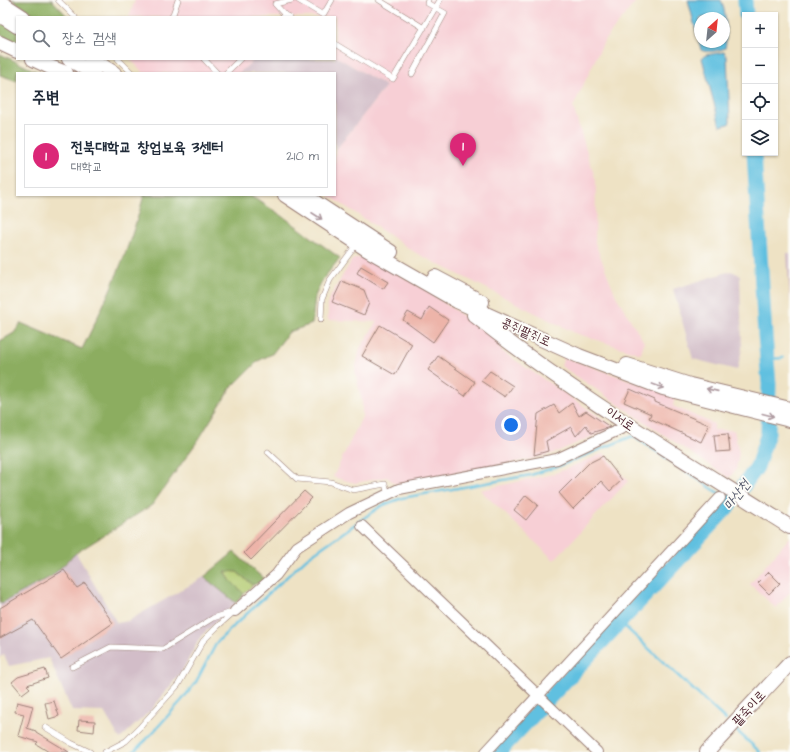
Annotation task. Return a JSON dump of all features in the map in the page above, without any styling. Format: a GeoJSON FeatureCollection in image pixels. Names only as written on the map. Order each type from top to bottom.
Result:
{"type":"FeatureCollection","features":[{"type":"Feature","properties":{"kind":"main road"},"geometry":{"type":"LineString","coordinates":[[0,2],[21,16]]}},
{"type":"Feature","properties":{"kind":"main road"},"geometry":{"type":"LineString","coordinates":[[0,15],[16,25]]}},
{"type":"Feature","properties":{"kind":"main road"},"geometry":{"type":"LineString","coordinates":[[0,43],[16,51]]}},
{"type":"Feature","properties":{"kind":"main road"},"geometry":{"type":"LineString","coordinates":[[35,60],[50,68],[63,72]]}},
{"type":"Feature","properties":{"kind":"main road"},"geometry":{"type":"LineString","coordinates":[[71,60],[91,72]]}},
{"type":"Feature","properties":{"kind":"main road"},"geometry":{"type":"LineString","coordinates":[[93,60],[112,72]]}},
{"type":"Feature","properties":{"kind":"main road","name":"콩쥐팥쥐로"},"geometry":{"type":"LineString","coordinates":[[287,196],[358,243],[457,301],[579,356],[663,388],[749,404],[789,414]]}},
{"type":"Feature","properties":{"kind":"main road","name":"콩쥐팥쥐로"},"geometry":{"type":"LineString","coordinates":[[306,196],[416,267],[463,293],[548,334],[633,367],[749,404]]}},
{"type":"Feature","properties":{"kind":"main road","name":"이서로"},"geometry":{"type":"LineString","coordinates":[[457,301],[507,342],[629,424],[726,494],[750,501],[790,527]]}},
{"type":"Feature","properties":{"kind":"main road","name":"팥죽이로"},"geometry":{"type":"LineString","coordinates":[[707,752],[790,663]]}},
{"type":"Feature","properties":{"kind":"street"},"geometry":{"type":"LineString","coordinates":[[235,611],[276,575],[297,547],[349,513],[388,494],[399,489],[556,459],[629,424]]}},
{"type":"Feature","properties":{"kind":"street"},"geometry":{"type":"LineString","coordinates":[[486,752],[541,698],[726,494]]}},
{"type":"Feature","properties":{"kind":"street"},"geometry":{"type":"LineString","coordinates":[[362,526],[597,752]]}},
{"type":"Feature","properties":{"kind":"lane"},"geometry":{"type":"LineString","coordinates":[[58,0],[75,16]]}},
{"type":"Feature","properties":{"kind":"lane"},"geometry":{"type":"LineString","coordinates":[[172,16],[178,0]]}},
{"type":"Feature","properties":{"kind":"lane"},"geometry":{"type":"LineString","coordinates":[[286,16],[276,4],[292,0]]}},
{"type":"Feature","properties":{"kind":"lane"},"geometry":{"type":"LineString","coordinates":[[298,0],[323,15],[332,0]]}},
{"type":"Feature","properties":{"kind":"lane"},"geometry":{"type":"LineString","coordinates":[[379,0],[387,2],[424,28]]}},
{"type":"Feature","properties":{"kind":"lane"},"geometry":{"type":"LineString","coordinates":[[412,74],[445,13],[427,3],[428,0]]}},
{"type":"Feature","properties":{"kind":"lane"},"geometry":{"type":"LineString","coordinates":[[336,45],[393,79],[440,0]]}},
{"type":"Feature","properties":{"kind":"lane"},"geometry":{"type":"LineString","coordinates":[[119,60],[131,72]]}},
{"type":"Feature","properties":{"kind":"lane"},"geometry":{"type":"LineString","coordinates":[[205,60],[216,72]]}},
{"type":"Feature","properties":{"kind":"lane"},"geometry":{"type":"LineString","coordinates":[[227,72],[239,60]]}},
{"type":"Feature","properties":{"kind":"lane"},"geometry":{"type":"LineString","coordinates":[[321,319],[322,299],[330,280],[358,243]]}},
{"type":"Feature","properties":{"kind":"lane"},"geometry":{"type":"LineString","coordinates":[[268,452],[297,479],[330,482],[353,490],[385,484],[388,494]]}},
{"type":"Feature","properties":{"kind":"lane"},"geometry":{"type":"LineString","coordinates":[[72,667],[111,647],[163,649],[213,618],[235,611]]}},
{"type":"Feature","properties":{"kind":"lane"},"geometry":{"type":"LineString","coordinates":[[104,752],[126,741],[140,727],[178,686],[203,641],[235,611]]}},
{"type":"Feature","properties":{"kind":"lane"},"geometry":{"type":"LineString","coordinates":[[45,727],[71,743],[90,752]]}},
{"type":"Feature","properties":{"kind":"shaded area"},"geometry":{"type":"Polygon","coordinates":[[[135,0],[637,0],[604,41],[573,107],[596,181],[595,243],[616,296],[644,342],[641,354],[575,333],[416,253],[330,196],[336,196],[336,150],[386,86],[336,57],[336,16],[129,16],[135,0]]]}},
{"type":"Feature","properties":{"kind":"shaded area"},"geometry":{"type":"Polygon","coordinates":[[[336,57],[386,86],[336,150],[336,72],[240,72],[254,60],[336,60],[336,57]]]}},
{"type":"Feature","properties":{"kind":"shaded area"},"geometry":{"type":"Polygon","coordinates":[[[131,60],[254,60],[240,72],[143,72],[131,60]]]}},
{"type":"Feature","properties":{"kind":"shaded area"},"geometry":{"type":"Polygon","coordinates":[[[787,253],[790,253],[790,304],[787,253]]]}},
{"type":"Feature","properties":{"kind":"shaded area"},"geometry":{"type":"Polygon","coordinates":[[[366,255],[424,289],[494,337],[503,352],[615,427],[554,453],[532,459],[395,484],[387,477],[355,483],[333,477],[362,417],[362,403],[355,371],[360,348],[377,322],[328,320],[328,300],[352,260],[366,255]]]}},
{"type":"Feature","properties":{"kind":"shaded area"},"geometry":{"type":"Polygon","coordinates":[[[731,271],[740,275],[742,349],[737,370],[693,359],[673,289],[731,271]]]}},
{"type":"Feature","properties":{"kind":"shaded area"},"geometry":{"type":"Polygon","coordinates":[[[564,357],[675,396],[673,406],[714,424],[714,430],[734,430],[739,453],[736,470],[729,478],[700,459],[561,366],[564,357]]]}},
{"type":"Feature","properties":{"kind":"shaded area"},"geometry":{"type":"Polygon","coordinates":[[[604,453],[628,481],[554,560],[480,490],[553,474],[604,453]]]}},
{"type":"Feature","properties":{"kind":"shaded area"},"geometry":{"type":"Polygon","coordinates":[[[790,537],[790,592],[776,608],[750,584],[790,537]]]}},
{"type":"Feature","properties":{"kind":"shaded area"},"geometry":{"type":"Polygon","coordinates":[[[76,553],[117,623],[128,621],[204,577],[236,603],[201,636],[182,671],[152,709],[120,739],[104,712],[72,711],[49,658],[9,666],[4,655],[0,657],[0,604],[52,576],[76,553]]]}},
{"type":"Feature","properties":{"kind":"green space"},"geometry":{"type":"Polygon","coordinates":[[[12,0],[52,0],[67,16],[37,16],[12,0]]]}},
{"type":"Feature","properties":{"kind":"green space"},"geometry":{"type":"Polygon","coordinates":[[[0,20],[16,30],[16,44],[0,34],[0,20]]]}},
{"type":"Feature","properties":{"kind":"green space"},"geometry":{"type":"Polygon","coordinates":[[[0,54],[38,72],[16,72],[16,81],[0,75],[0,54]]]}},
{"type":"Feature","properties":{"kind":"green space"},"geometry":{"type":"Polygon","coordinates":[[[144,196],[251,196],[281,215],[340,258],[323,279],[315,296],[312,324],[289,332],[272,354],[258,361],[230,389],[199,439],[152,505],[76,553],[52,576],[0,604],[0,341],[14,333],[21,323],[82,349],[117,274],[144,196]]]}},
{"type":"Feature","properties":{"kind":"green space"},"geometry":{"type":"Polygon","coordinates":[[[234,552],[265,580],[253,585],[237,572],[225,571],[230,580],[244,594],[236,603],[204,577],[234,552]]]}},
{"type":"Feature","properties":{"kind":"green space"},"geometry":{"type":"Polygon","coordinates":[[[225,570],[237,572],[253,585],[244,594],[230,580],[225,570]]]}},
{"type":"Feature","properties":{"kind":"water"},"geometry":{"type":"Polygon","coordinates":[[[688,0],[721,0],[724,12],[694,12],[694,23],[688,0]]]}},
{"type":"Feature","properties":{"kind":"water"},"geometry":{"type":"Polygon","coordinates":[[[700,48],[725,48],[720,50],[701,50],[700,48]]]}},
{"type":"Feature","properties":{"kind":"water"},"geometry":{"type":"Polygon","coordinates":[[[724,52],[727,57],[730,121],[729,124],[720,126],[702,58],[706,55],[724,52]]]}},
{"type":"Feature","properties":{"kind":"building"},"geometry":{"type":"Polygon","coordinates":[[[361,266],[388,282],[383,289],[357,273],[361,266]]]}},
{"type":"Feature","properties":{"kind":"building"},"geometry":{"type":"Polygon","coordinates":[[[342,281],[364,290],[369,303],[364,315],[332,302],[342,281]]]}},
{"type":"Feature","properties":{"kind":"building"},"geometry":{"type":"Polygon","coordinates":[[[429,307],[448,320],[433,342],[403,320],[408,312],[422,320],[429,307]]]}},
{"type":"Feature","properties":{"kind":"building"},"geometry":{"type":"Polygon","coordinates":[[[380,325],[412,344],[395,375],[362,356],[380,325]]]}},
{"type":"Feature","properties":{"kind":"building"},"geometry":{"type":"Polygon","coordinates":[[[438,356],[475,382],[465,396],[428,370],[438,356]]]}},
{"type":"Feature","properties":{"kind":"building"},"geometry":{"type":"Polygon","coordinates":[[[490,371],[513,386],[505,397],[481,381],[490,371]]]}},
{"type":"Feature","properties":{"kind":"building"},"geometry":{"type":"Polygon","coordinates":[[[630,389],[655,400],[655,402],[709,425],[701,442],[649,418],[651,414],[624,402],[630,389]]]}},
{"type":"Feature","properties":{"kind":"building"},"geometry":{"type":"Polygon","coordinates":[[[572,403],[579,416],[586,411],[610,427],[591,433],[586,425],[576,436],[571,427],[546,441],[548,451],[534,455],[538,414],[554,405],[559,413],[572,403]]]}},
{"type":"Feature","properties":{"kind":"building"},"geometry":{"type":"Polygon","coordinates":[[[728,434],[730,451],[716,452],[714,435],[728,434]]]}},
{"type":"Feature","properties":{"kind":"building"},"geometry":{"type":"Polygon","coordinates":[[[603,456],[622,480],[610,491],[601,481],[573,509],[559,493],[589,463],[603,456]]]}},
{"type":"Feature","properties":{"kind":"building"},"geometry":{"type":"Polygon","coordinates":[[[304,491],[312,498],[251,560],[244,553],[304,491]]]}},
{"type":"Feature","properties":{"kind":"building"},"geometry":{"type":"Polygon","coordinates":[[[526,495],[538,505],[526,520],[514,510],[526,495]]]}},
{"type":"Feature","properties":{"kind":"building"},"geometry":{"type":"Polygon","coordinates":[[[64,570],[77,588],[85,583],[113,623],[61,659],[33,620],[0,638],[0,608],[64,570]]]}},
{"type":"Feature","properties":{"kind":"building"},"geometry":{"type":"Polygon","coordinates":[[[769,572],[780,583],[769,594],[758,583],[769,572]]]}},
{"type":"Feature","properties":{"kind":"building"},"geometry":{"type":"Polygon","coordinates":[[[45,669],[48,678],[27,685],[30,688],[22,694],[12,682],[18,677],[45,669]]]}},
{"type":"Feature","properties":{"kind":"building"},"geometry":{"type":"Polygon","coordinates":[[[54,701],[59,716],[49,719],[45,703],[54,701]]]}},
{"type":"Feature","properties":{"kind":"building"},"geometry":{"type":"Polygon","coordinates":[[[17,702],[33,706],[27,728],[36,731],[69,752],[49,752],[36,744],[38,742],[18,736],[24,714],[15,712],[17,702]]]}},
{"type":"Feature","properties":{"kind":"building"},"geometry":{"type":"Polygon","coordinates":[[[79,720],[95,721],[94,732],[78,730],[79,720]]]}},
{"type":"Feature","properties":{"kind":"waterway","name":"마산천"},"geometry":{"type":"LineString","coordinates":[[745,0],[746,12]]}},
{"type":"Feature","properties":{"kind":"waterway","name":"마산천"},"geometry":{"type":"LineString","coordinates":[[499,752],[728,507],[757,467],[768,433],[769,384],[754,156]]}},
{"type":"Feature","properties":{"kind":"waterway"},"geometry":{"type":"LineString","coordinates":[[767,359],[783,358]]}},
{"type":"Feature","properties":{"kind":"waterway"},"geometry":{"type":"LineString","coordinates":[[133,752],[146,740],[196,682],[217,642],[307,558],[381,506],[402,498],[531,475],[559,466],[633,436],[732,502]]}},
{"type":"Feature","properties":{"kind":"waterway"},"geometry":{"type":"LineString","coordinates":[[620,622],[726,720]]}},
{"type":"Feature","properties":{"kind":"waterway"},"geometry":{"type":"LineString","coordinates":[[737,731],[760,752]]}},
{"type":"Feature","properties":{"kind":"place","name":"전북대학교 창업보육 3센터"},"geometry":{"type":"Point","coordinates":[463,166]}}]}
